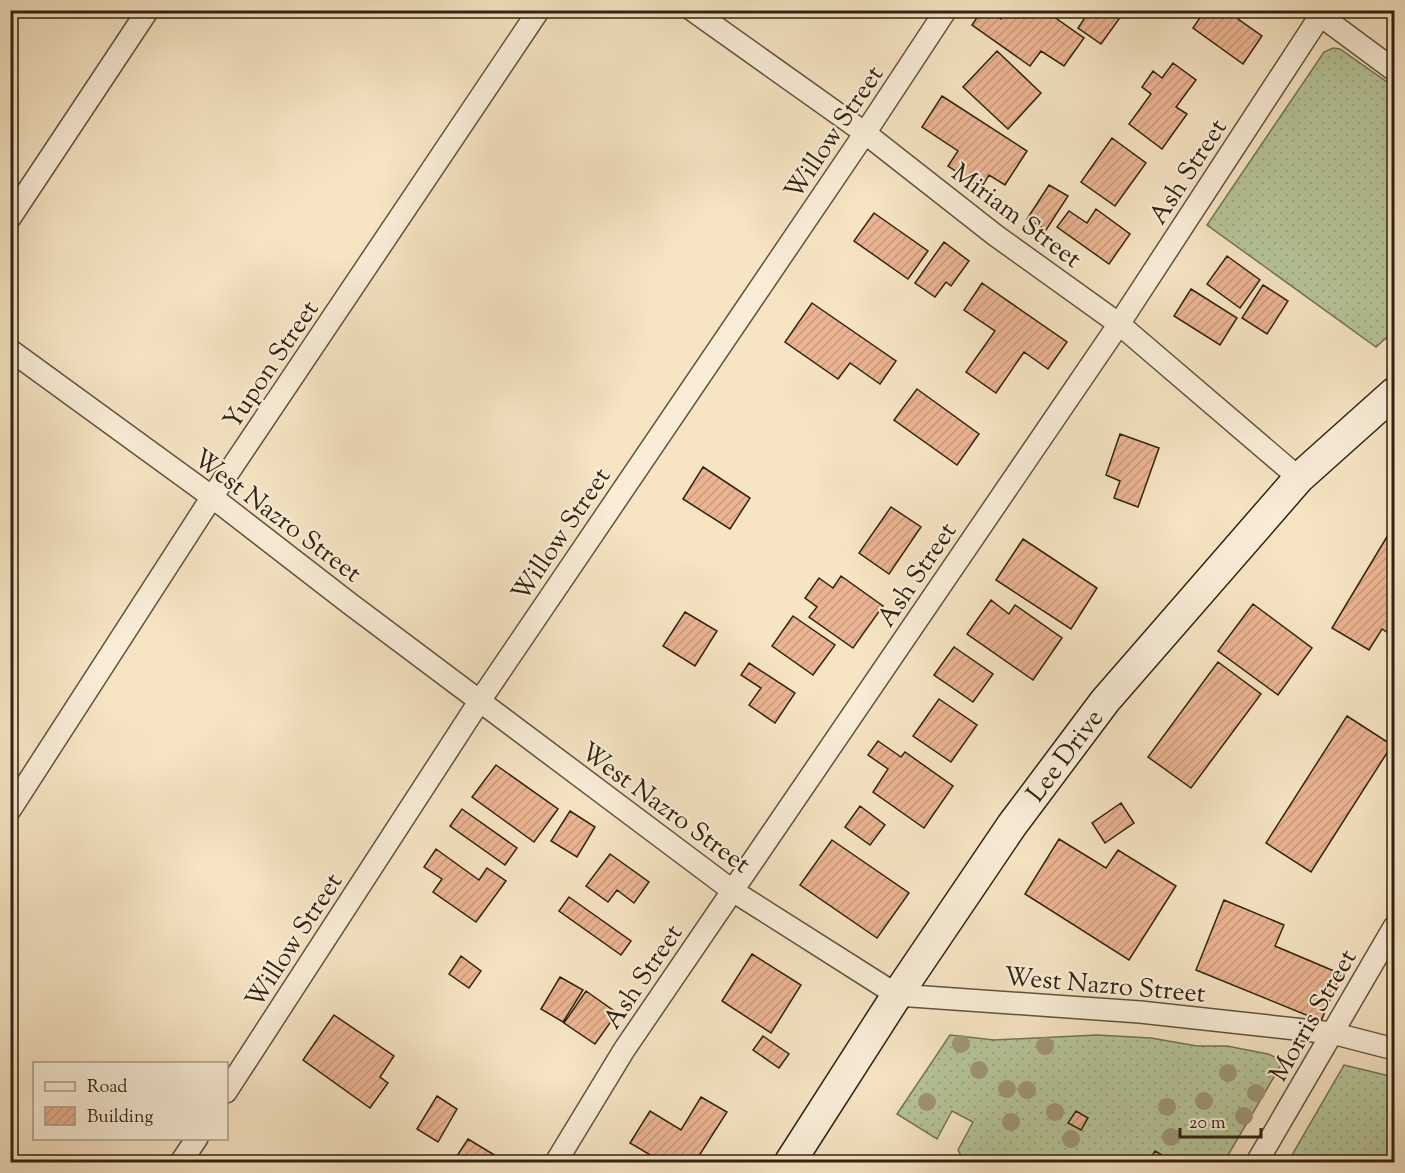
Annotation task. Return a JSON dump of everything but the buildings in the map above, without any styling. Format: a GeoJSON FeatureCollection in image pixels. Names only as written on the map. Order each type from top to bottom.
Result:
{"type":"FeatureCollection","features":[{"type":"Feature","properties":{"kind":"main road","name":"Lee Drive"},"geometry":{"type":"LineString","coordinates":[[790,1162],[897,995],[1012,825],[1105,701],[1299,478],[1395,393]]}},
{"type":"Feature","properties":{"kind":"street"},"geometry":{"type":"LineString","coordinates":[[10,218],[148,10]]}},
{"type":"Feature","properties":{"kind":"street","name":"Yupon Street"},"geometry":{"type":"LineString","coordinates":[[10,810],[212,497],[538,10]]}},
{"type":"Feature","properties":{"kind":"street","name":"Miriam Street"},"geometry":{"type":"LineString","coordinates":[[692,10],[865,134],[995,235],[1119,324],[1299,478]]}},
{"type":"Feature","properties":{"kind":"street","name":"Willow Street"},"geometry":{"type":"LineString","coordinates":[[228,1089],[479,702],[865,134],[946,10]]}},
{"type":"Feature","properties":{"kind":"street"},"geometry":{"type":"LineString","coordinates":[[1317,13],[1395,70]]}},
{"type":"Feature","properties":{"kind":"street","name":"Ash Street"},"geometry":{"type":"LineString","coordinates":[[556,1162],[624,1050],[1119,324],[1317,13]]}},
{"type":"Feature","properties":{"kind":"street","name":"West Nazro Street"},"geometry":{"type":"LineString","coordinates":[[10,350],[212,497],[479,702],[733,891],[897,995],[1140,1012],[1332,1033],[1395,1049]]}},
{"type":"Feature","properties":{"kind":"street","name":"Morris Street"},"geometry":{"type":"LineString","coordinates":[[1257,1162],[1395,927]]}},
{"type":"Feature","properties":{"kind":"street"},"geometry":{"type":"LineString","coordinates":[[181,1162],[196,1140]]}},
{"type":"Feature","properties":{"kind":"green space"},"geometry":{"type":"Polygon","coordinates":[[[1333,48],[1340,49],[1394,87],[1394,331],[1376,347],[1207,225],[1324,52],[1333,48]]]}},
{"type":"Feature","properties":{"kind":"green space"},"geometry":{"type":"Polygon","coordinates":[[[950,1035],[994,1040],[1097,1035],[1151,1038],[1197,1046],[1227,1046],[1268,1054],[1277,1058],[1281,1065],[1224,1162],[1019,1162],[1006,1155],[1001,1162],[977,1162],[966,1159],[958,1150],[973,1122],[952,1111],[937,1139],[897,1114],[950,1035]]]}},
{"type":"Feature","properties":{"kind":"green space"},"geometry":{"type":"Polygon","coordinates":[[[1344,1065],[1394,1077],[1394,1162],[1288,1162],[1344,1065]]]}}]}
